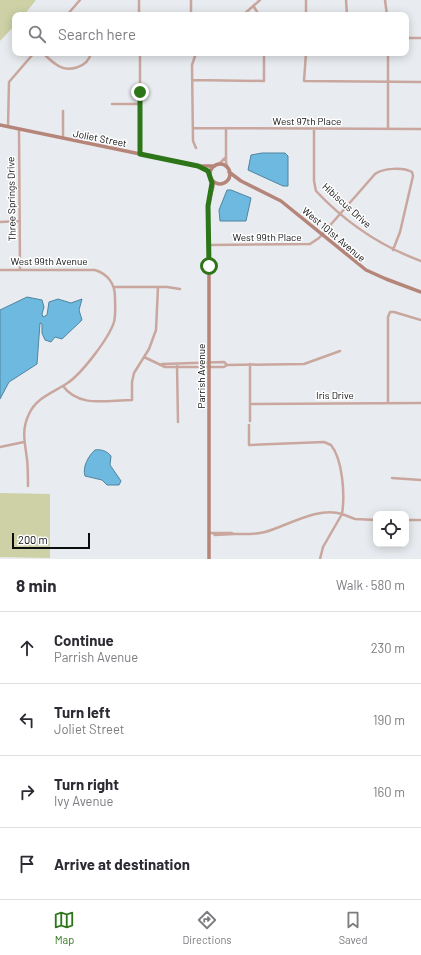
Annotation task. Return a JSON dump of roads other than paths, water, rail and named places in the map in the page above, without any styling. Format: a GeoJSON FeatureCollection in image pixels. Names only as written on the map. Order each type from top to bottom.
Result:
{"type":"FeatureCollection","features":[{"type":"Feature","properties":{"kind":"street"},"geometry":{"type":"LineString","coordinates":[[70,12],[80,0]]}},
{"type":"Feature","properties":{"kind":"street"},"geometry":{"type":"LineString","coordinates":[[139,0],[139,12]]}},
{"type":"Feature","properties":{"kind":"street"},"geometry":{"type":"LineString","coordinates":[[191,0],[191,12]]}},
{"type":"Feature","properties":{"kind":"street"},"geometry":{"type":"LineString","coordinates":[[247,12],[260,0]]}},
{"type":"Feature","properties":{"kind":"street"},"geometry":{"type":"LineString","coordinates":[[306,0],[306,12]]}},
{"type":"Feature","properties":{"kind":"street"},"geometry":{"type":"LineString","coordinates":[[346,0],[347,12]]}},
{"type":"Feature","properties":{"kind":"street"},"geometry":{"type":"LineString","coordinates":[[386,0],[387,12]]}},
{"type":"Feature","properties":{"kind":"street"},"geometry":{"type":"LineString","coordinates":[[254,7],[258,12]]}},
{"type":"Feature","properties":{"kind":"street"},"geometry":{"type":"LineString","coordinates":[[409,38],[421,38]]}},
{"type":"Feature","properties":{"kind":"street"},"geometry":{"type":"LineString","coordinates":[[8,127],[9,82],[31,56]]}},
{"type":"Feature","properties":{"kind":"street"},"geometry":{"type":"LineString","coordinates":[[46,56],[58,66],[72,67],[85,64],[89,56]]}},
{"type":"Feature","properties":{"kind":"street"},"geometry":{"type":"LineString","coordinates":[[140,56],[140,154]]}},
{"type":"Feature","properties":{"kind":"street"},"geometry":{"type":"LineString","coordinates":[[195,56],[193,63],[193,143],[196,148]]}},
{"type":"Feature","properties":{"kind":"street"},"geometry":{"type":"LineString","coordinates":[[193,80],[264,81],[264,56]]}},
{"type":"Feature","properties":{"kind":"street"},"geometry":{"type":"LineString","coordinates":[[306,56],[304,81],[421,82]]}},
{"type":"Feature","properties":{"kind":"street"},"geometry":{"type":"LineString","coordinates":[[388,56],[388,129]]}},
{"type":"Feature","properties":{"kind":"street"},"geometry":{"type":"LineString","coordinates":[[112,104],[140,104]]}},
{"type":"Feature","properties":{"kind":"street"},"geometry":{"type":"LineString","coordinates":[[63,111],[63,139]]}},
{"type":"Feature","properties":{"kind":"street","name":"Joliet Street"},"geometry":{"type":"LineString","coordinates":[[0,125],[198,166],[207,170],[210,175]]}},
{"type":"Feature","properties":{"kind":"street","name":"West 97th Place"},"geometry":{"type":"LineString","coordinates":[[193,128],[421,129]]}},
{"type":"Feature","properties":{"kind":"street"},"geometry":{"type":"LineString","coordinates":[[211,193],[216,187],[226,182],[229,178],[226,156],[226,128]]}},
{"type":"Feature","properties":{"kind":"street","name":"Three Springs Drive"},"geometry":{"type":"LineString","coordinates":[[19,129],[20,269]]}},
{"type":"Feature","properties":{"kind":"street","name":"Hibiscus Drive"},"geometry":{"type":"LineString","coordinates":[[314,129],[314,186],[320,194],[371,237],[393,250],[421,261]]}},
{"type":"Feature","properties":{"kind":"street"},"geometry":{"type":"LineString","coordinates":[[210,175],[210,171],[216,165],[223,162],[226,156]]}},
{"type":"Feature","properties":{"kind":"street"},"geometry":{"type":"LineString","coordinates":[[216,165],[223,165],[228,170]]}},
{"type":"Feature","properties":{"kind":"street","name":"Joliet Street"},"geometry":{"type":"LineString","coordinates":[[198,166],[216,165]]}},
{"type":"Feature","properties":{"kind":"street","name":"West 101st Avenue"},"geometry":{"type":"LineString","coordinates":[[228,170],[241,181],[279,199],[366,270],[421,292]]}},
{"type":"Feature","properties":{"kind":"street","name":"West 99th Place"},"geometry":{"type":"LineString","coordinates":[[209,245],[307,245],[316,242],[377,172],[383,170],[407,170],[412,172],[413,176],[400,232],[393,250]]}},
{"type":"Feature","properties":{"kind":"street","name":"Parrish Avenue"},"geometry":{"type":"LineString","coordinates":[[210,175],[212,180],[208,206],[210,559]]}},
{"type":"Feature","properties":{"kind":"street"},"geometry":{"type":"LineString","coordinates":[[212,180],[217,184],[221,184]]}},
{"type":"Feature","properties":{"kind":"street","name":"West 101st Avenue"},"geometry":{"type":"LineString","coordinates":[[226,182],[232,180],[241,181]]}},
{"type":"Feature","properties":{"kind":"street"},"geometry":{"type":"LineString","coordinates":[[0,222],[20,221]]}},
{"type":"Feature","properties":{"kind":"street","name":"West 99th Avenue"},"geometry":{"type":"LineString","coordinates":[[0,270],[95,270],[107,276],[114,287]]}},
{"type":"Feature","properties":{"kind":"street"},"geometry":{"type":"LineString","coordinates":[[28,486],[28,461],[24,442],[24,427],[32,409],[43,398],[63,386],[80,372],[112,326],[115,315],[114,287],[158,287],[180,289]]}},
{"type":"Feature","properties":{"kind":"street"},"geometry":{"type":"LineString","coordinates":[[63,386],[71,396],[82,400],[132,400],[132,378],[152,342],[157,326],[158,287]]}},
{"type":"Feature","properties":{"kind":"street"},"geometry":{"type":"LineString","coordinates":[[388,403],[388,317],[390,312],[421,320]]}},
{"type":"Feature","properties":{"kind":"street"},"geometry":{"type":"LineString","coordinates":[[210,365],[224,362],[227,364],[304,364],[340,351]]}},
{"type":"Feature","properties":{"kind":"street"},"geometry":{"type":"LineString","coordinates":[[144,357],[161,364],[210,365],[224,367],[227,364]]}},
{"type":"Feature","properties":{"kind":"street"},"geometry":{"type":"LineString","coordinates":[[250,364],[249,444],[324,442],[331,445],[337,457],[342,480],[342,514],[323,547],[320,559]]}},
{"type":"Feature","properties":{"kind":"street"},"geometry":{"type":"LineString","coordinates":[[177,365],[178,422]]}},
{"type":"Feature","properties":{"kind":"street","name":"Iris Drive"},"geometry":{"type":"LineString","coordinates":[[250,404],[421,403]]}},
{"type":"Feature","properties":{"kind":"street"},"geometry":{"type":"LineString","coordinates":[[0,447],[24,442]]}},
{"type":"Feature","properties":{"kind":"street"},"geometry":{"type":"LineString","coordinates":[[392,478],[421,480]]}},
{"type":"Feature","properties":{"kind":"street"},"geometry":{"type":"LineString","coordinates":[[211,533],[215,535],[265,532],[302,518],[323,514],[337,513],[355,519],[373,520]]}},
{"type":"Feature","properties":{"kind":"street"},"geometry":{"type":"LineString","coordinates":[[409,520],[421,520]]}},
{"type":"Feature","properties":{"kind":"water"},"geometry":{"type":"Polygon","coordinates":[[[262,153],[285,153],[288,156],[288,186],[283,186],[248,170],[251,155],[262,153]]]}},
{"type":"Feature","properties":{"kind":"water"},"geometry":{"type":"Polygon","coordinates":[[[227,190],[231,190],[251,198],[246,221],[220,221],[219,210],[227,190]]]}},
{"type":"Feature","properties":{"kind":"water"},"geometry":{"type":"Polygon","coordinates":[[[27,297],[42,300],[44,307],[42,314],[43,317],[47,315],[49,302],[58,299],[71,303],[82,299],[79,310],[82,320],[62,339],[55,337],[51,342],[45,340],[42,333],[42,324],[40,323],[37,364],[9,382],[0,399],[0,310],[27,297]]]}},
{"type":"Feature","properties":{"kind":"water"},"geometry":{"type":"Polygon","coordinates":[[[95,450],[104,451],[111,456],[110,465],[121,481],[119,485],[107,485],[102,480],[85,476],[84,469],[90,455],[95,450]]]}}]}
